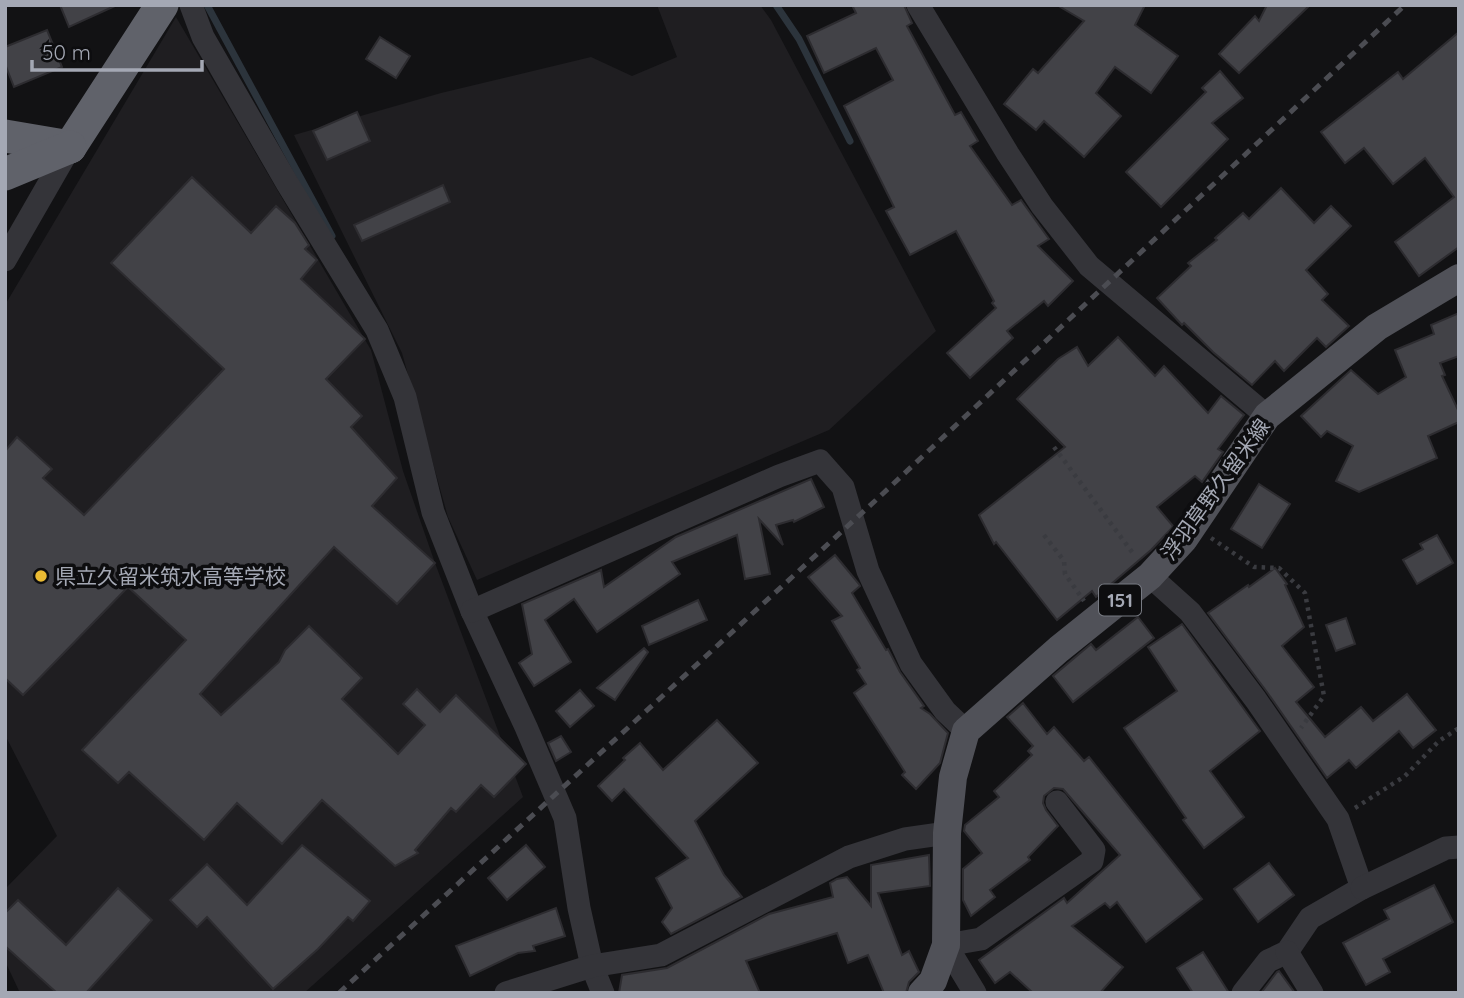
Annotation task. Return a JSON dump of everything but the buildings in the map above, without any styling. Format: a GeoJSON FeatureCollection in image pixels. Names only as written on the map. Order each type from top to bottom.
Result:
{"type":"FeatureCollection","features":[{"type":"Feature","properties":{"kind":"highway"},"geometry":{"type":"LineString","coordinates":[[5,174],[70,147],[162,5]]}},
{"type":"Feature","properties":{"kind":"highway"},"geometry":{"type":"LineString","coordinates":[[5,136],[70,147]]}},
{"type":"Feature","properties":{"kind":"main road","name":"浮羽草野久留米線"},"geometry":{"type":"LineString","coordinates":[[966,731],[1150,576],[1184,539],[1267,416],[1377,327],[1459,278]]}},
{"type":"Feature","properties":{"kind":"main road"},"geometry":{"type":"LineString","coordinates":[[922,993],[933,981],[946,945],[947,833],[953,777],[966,731]]}},
{"type":"Feature","properties":{"kind":"street"},"geometry":{"type":"LineString","coordinates":[[191,5],[203,37],[287,183],[377,330],[405,397],[433,512],[472,611],[565,818],[579,908],[592,966],[603,993]]}},
{"type":"Feature","properties":{"kind":"street"},"geometry":{"type":"LineString","coordinates":[[918,5],[1007,154],[1042,206],[1088,266],[1267,416]]}},
{"type":"Feature","properties":{"kind":"street"},"geometry":{"type":"LineString","coordinates":[[5,260],[70,147]]}},
{"type":"Feature","properties":{"kind":"street"},"geometry":{"type":"LineString","coordinates":[[472,611],[779,476],[820,461],[842,487],[868,570],[911,663],[945,711],[966,731]]}},
{"type":"Feature","properties":{"kind":"street"},"geometry":{"type":"LineString","coordinates":[[1150,576],[1189,612],[1338,819],[1362,888]]}},
{"type":"Feature","properties":{"kind":"street"},"geometry":{"type":"LineString","coordinates":[[975,993],[946,945],[981,939],[1092,861],[1094,850],[1057,802]]}},
{"type":"Feature","properties":{"kind":"street"},"geometry":{"type":"LineString","coordinates":[[506,993],[592,966],[661,955],[849,857],[905,839],[947,833]]}},
{"type":"Feature","properties":{"kind":"street"},"geometry":{"type":"LineString","coordinates":[[1243,993],[1268,961],[1287,952],[1310,918],[1362,888],[1446,848],[1459,847]]}},
{"type":"Feature","properties":{"kind":"street"},"geometry":{"type":"LineString","coordinates":[[1287,952],[1312,993]]}},
{"type":"Feature","properties":{"kind":"path"},"geometry":{"type":"LineString","coordinates":[[1054,447],[1150,576]]}},
{"type":"Feature","properties":{"kind":"path"},"geometry":{"type":"LineString","coordinates":[[1194,525],[1254,567],[1279,568],[1305,593],[1324,696],[1288,746]]}},
{"type":"Feature","properties":{"kind":"path"},"geometry":{"type":"LineString","coordinates":[[1044,535],[1064,561],[1065,573],[1096,619]]}},
{"type":"Feature","properties":{"kind":"path"},"geometry":{"type":"LineString","coordinates":[[1338,819],[1405,776],[1439,741],[1459,728]]}},
{"type":"Feature","properties":{"kind":"shaded area"},"geometry":{"type":"Polygon","coordinates":[[[657,5],[760,5],[771,20],[936,331],[829,430],[477,580],[448,517],[402,353],[294,135],[441,93],[591,57],[632,76],[677,57],[657,5]]]}},
{"type":"Feature","properties":{"kind":"shaded area"},"geometry":{"type":"Polygon","coordinates":[[[176,17],[371,350],[403,471],[523,797],[304,993],[20,993],[5,961],[5,889],[57,836],[5,735],[5,305],[176,17]]]}},
{"type":"Feature","properties":{"kind":"waterway"},"geometry":{"type":"LineString","coordinates":[[207,5],[332,236]]}},
{"type":"Feature","properties":{"kind":"waterway"},"geometry":{"type":"LineString","coordinates":[[776,5],[799,39],[850,141]]}},
{"type":"Feature","properties":{"kind":"railway"},"geometry":{"type":"LineString","coordinates":[[339,993],[876,500],[1405,5]]}},
{"type":"Feature","properties":{"kind":"place","name":"県立久留米筑水高等学校"},"geometry":{"type":"Point","coordinates":[41,576]}}]}
